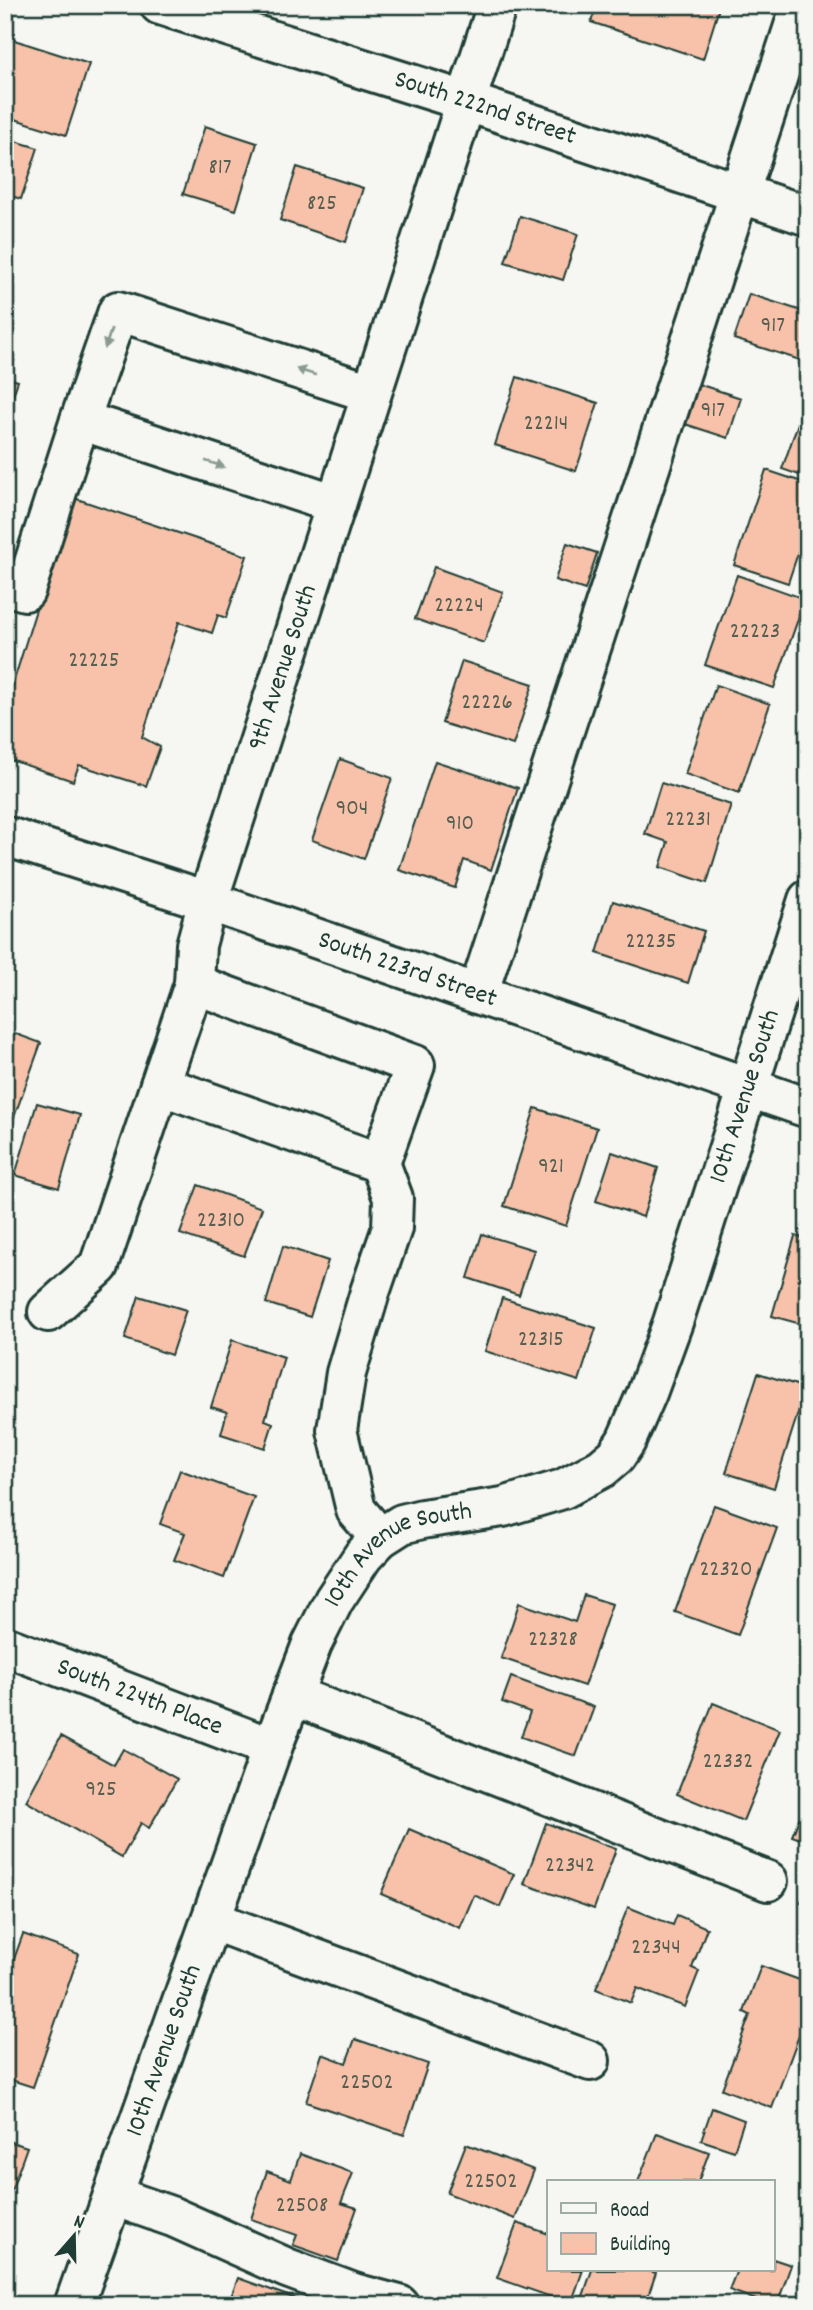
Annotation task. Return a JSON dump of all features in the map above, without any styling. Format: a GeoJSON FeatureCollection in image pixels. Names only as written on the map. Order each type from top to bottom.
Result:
{"type":"FeatureCollection","features":[{"type":"Feature","properties":{"kind":"street","name":"South 222nd Street"},"geometry":{"type":"LineString","coordinates":[[160,5],[203,12],[808,216]]}},
{"type":"Feature","properties":{"kind":"street","name":"9th Avenue South"},"geometry":{"type":"LineString","coordinates":[[48,1312],[99,1266],[194,984],[196,945],[208,901],[496,5]]}},
{"type":"Feature","properties":{"kind":"street"},"geometry":{"type":"LineString","coordinates":[[478,994],[801,5]]}},
{"type":"Feature","properties":{"kind":"street"},"geometry":{"type":"LineString","coordinates":[[5,585],[24,591],[118,311],[371,393]]}},
{"type":"Feature","properties":{"kind":"street"},"geometry":{"type":"LineString","coordinates":[[80,420],[336,504]]}},
{"type":"Feature","properties":{"kind":"street","name":"South 223rd Street"},"geometry":{"type":"LineString","coordinates":[[5,836],[208,901],[808,1108]]}},
{"type":"Feature","properties":{"kind":"street","name":"10th Avenue South"},"geometry":{"type":"LineString","coordinates":[[74,2305],[272,1748],[312,1644],[334,1600],[363,1556],[380,1538],[402,1524],[503,1507],[563,1489],[602,1468],[616,1456],[633,1426],[660,1361],[808,900]]}},
{"type":"Feature","properties":{"kind":"street"},"geometry":{"type":"LineString","coordinates":[[194,984],[415,1065],[380,1163],[393,1198],[392,1228],[346,1373],[337,1430],[356,1510],[380,1538]]}},
{"type":"Feature","properties":{"kind":"street"},"geometry":{"type":"LineString","coordinates":[[160,1085],[380,1163]]}},
{"type":"Feature","properties":{"kind":"street","name":"South 224th Place"},"geometry":{"type":"LineString","coordinates":[[5,1646],[272,1748]]}},
{"type":"Feature","properties":{"kind":"street"},"geometry":{"type":"LineString","coordinates":[[292,1695],[768,1881]]}},
{"type":"Feature","properties":{"kind":"street"},"geometry":{"type":"LineString","coordinates":[[211,1920],[590,2061]]}},
{"type":"Feature","properties":{"kind":"street"},"geometry":{"type":"LineString","coordinates":[[113,2196],[173,2217],[286,2268],[354,2293],[399,2305]]}},
{"type":"Feature","properties":{"kind":"building"},"geometry":{"type":"Polygon","coordinates":[[[597,5],[720,5],[703,59],[591,22],[597,5]]]}},
{"type":"Feature","properties":{"kind":"building"},"geometry":{"type":"Polygon","coordinates":[[[5,37],[89,64],[66,135],[5,116],[5,37]]]}},
{"type":"Feature","properties":{"kind":"building"},"geometry":{"type":"Polygon","coordinates":[[[205,126],[257,143],[236,210],[183,194],[205,126]]]}},
{"type":"Feature","properties":{"kind":"building"},"geometry":{"type":"Polygon","coordinates":[[[5,138],[38,148],[21,199],[5,194],[5,138]]]}},
{"type":"Feature","properties":{"kind":"building"},"geometry":{"type":"Polygon","coordinates":[[[297,167],[363,188],[346,242],[280,220],[297,167]]]}},
{"type":"Feature","properties":{"kind":"building"},"geometry":{"type":"Polygon","coordinates":[[[520,216],[578,234],[563,280],[505,262],[520,216]]]}},
{"type":"Feature","properties":{"kind":"building"},"geometry":{"type":"Polygon","coordinates":[[[749,294],[808,313],[808,346],[803,361],[734,339],[749,294]]]}},
{"type":"Feature","properties":{"kind":"building"},"geometry":{"type":"Polygon","coordinates":[[[5,358],[14,361],[8,378],[18,381],[10,404],[5,403],[5,358]]]}},
{"type":"Feature","properties":{"kind":"building"},"geometry":{"type":"Polygon","coordinates":[[[517,377],[598,403],[576,471],[495,445],[517,377]]]}},
{"type":"Feature","properties":{"kind":"building"},"geometry":{"type":"Polygon","coordinates":[[[698,384],[741,398],[728,438],[685,424],[698,384]]]}},
{"type":"Feature","properties":{"kind":"building"},"geometry":{"type":"Polygon","coordinates":[[[802,412],[808,414],[808,478],[782,469],[802,412]]]}},
{"type":"Feature","properties":{"kind":"building"},"geometry":{"type":"Polygon","coordinates":[[[766,470],[808,484],[808,523],[788,583],[734,565],[766,470]]]}},
{"type":"Feature","properties":{"kind":"building"},"geometry":{"type":"Polygon","coordinates":[[[71,497],[247,556],[226,618],[218,615],[212,633],[179,622],[142,737],[160,747],[146,786],[79,765],[73,781],[5,758],[5,688],[11,690],[71,497]]]}},
{"type":"Feature","properties":{"kind":"building"},"geometry":{"type":"Polygon","coordinates":[[[567,543],[597,553],[585,590],[555,580],[567,543]]]}},
{"type":"Feature","properties":{"kind":"building"},"geometry":{"type":"Polygon","coordinates":[[[434,567],[503,592],[484,643],[415,619],[434,567]]]}},
{"type":"Feature","properties":{"kind":"building"},"geometry":{"type":"Polygon","coordinates":[[[737,575],[805,599],[774,688],[705,665],[737,575]]]}},
{"type":"Feature","properties":{"kind":"building"},"geometry":{"type":"Polygon","coordinates":[[[462,661],[533,684],[513,745],[442,723],[462,661]]]}},
{"type":"Feature","properties":{"kind":"building"},"geometry":{"type":"Polygon","coordinates":[[[716,685],[770,704],[739,793],[685,774],[716,685]]]}},
{"type":"Feature","properties":{"kind":"building"},"geometry":{"type":"Polygon","coordinates":[[[340,759],[392,778],[364,859],[312,840],[340,759]]]}},
{"type":"Feature","properties":{"kind":"building"},"geometry":{"type":"Polygon","coordinates":[[[435,761],[518,788],[491,870],[464,860],[455,888],[399,870],[435,761]]]}},
{"type":"Feature","properties":{"kind":"building"},"geometry":{"type":"Polygon","coordinates":[[[661,783],[731,805],[707,883],[660,867],[668,842],[645,834],[661,783]]]}},
{"type":"Feature","properties":{"kind":"building"},"geometry":{"type":"Polygon","coordinates":[[[613,901],[704,931],[688,983],[597,953],[613,901]]]}},
{"type":"Feature","properties":{"kind":"building"},"geometry":{"type":"Polygon","coordinates":[[[5,1030],[41,1043],[13,1120],[5,1117],[5,1030]]]}},
{"type":"Feature","properties":{"kind":"building"},"geometry":{"type":"Polygon","coordinates":[[[37,1103],[80,1115],[59,1188],[15,1175],[37,1103]]]}},
{"type":"Feature","properties":{"kind":"building"},"geometry":{"type":"Polygon","coordinates":[[[535,1108],[597,1128],[566,1226],[504,1206],[535,1108]]]}},
{"type":"Feature","properties":{"kind":"building"},"geometry":{"type":"Polygon","coordinates":[[[612,1152],[658,1168],[643,1217],[596,1201],[612,1152]]]}},
{"type":"Feature","properties":{"kind":"building"},"geometry":{"type":"Polygon","coordinates":[[[198,1185],[262,1208],[244,1256],[180,1234],[198,1185]]]}},
{"type":"Feature","properties":{"kind":"building"},"geometry":{"type":"Polygon","coordinates":[[[482,1234],[534,1250],[519,1295],[468,1278],[482,1234]]]}},
{"type":"Feature","properties":{"kind":"building"},"geometry":{"type":"Polygon","coordinates":[[[795,1236],[808,1239],[808,1326],[772,1316],[795,1236]]]}},
{"type":"Feature","properties":{"kind":"building"},"geometry":{"type":"Polygon","coordinates":[[[283,1246],[328,1261],[310,1317],[266,1303],[283,1246]]]}},
{"type":"Feature","properties":{"kind":"building"},"geometry":{"type":"Polygon","coordinates":[[[139,1296],[186,1310],[171,1355],[125,1339],[139,1296]]]}},
{"type":"Feature","properties":{"kind":"building"},"geometry":{"type":"Polygon","coordinates":[[[502,1298],[596,1328],[579,1381],[485,1351],[502,1298]]]}},
{"type":"Feature","properties":{"kind":"building"},"geometry":{"type":"Polygon","coordinates":[[[232,1340],[284,1357],[265,1420],[273,1423],[265,1448],[221,1434],[227,1412],[211,1407],[232,1340]]]}},
{"type":"Feature","properties":{"kind":"building"},"geometry":{"type":"Polygon","coordinates":[[[758,1373],[806,1388],[774,1488],[726,1473],[758,1373]]]}},
{"type":"Feature","properties":{"kind":"building"},"geometry":{"type":"Polygon","coordinates":[[[180,1470],[254,1497],[224,1578],[174,1560],[185,1533],[160,1524],[180,1470]]]}},
{"type":"Feature","properties":{"kind":"building"},"geometry":{"type":"Polygon","coordinates":[[[714,1505],[777,1528],[738,1635],[675,1612],[714,1505]]]}},
{"type":"Feature","properties":{"kind":"building"},"geometry":{"type":"Polygon","coordinates":[[[584,1595],[612,1604],[584,1686],[501,1658],[519,1603],[575,1622],[584,1595]]]}},
{"type":"Feature","properties":{"kind":"building"},"geometry":{"type":"Polygon","coordinates":[[[511,1677],[594,1707],[576,1756],[521,1737],[530,1712],[502,1702],[511,1677]]]}},
{"type":"Feature","properties":{"kind":"building"},"geometry":{"type":"Polygon","coordinates":[[[713,1703],[780,1730],[743,1821],[677,1794],[713,1703]]]}},
{"type":"Feature","properties":{"kind":"building"},"geometry":{"type":"Polygon","coordinates":[[[5,1719],[14,1723],[5,1741],[5,1719]]]}},
{"type":"Feature","properties":{"kind":"building"},"geometry":{"type":"Polygon","coordinates":[[[61,1736],[114,1765],[123,1749],[177,1779],[149,1828],[141,1823],[122,1857],[26,1801],[61,1736]]]}},
{"type":"Feature","properties":{"kind":"building"},"geometry":{"type":"Polygon","coordinates":[[[808,1797],[808,1842],[792,1836],[808,1797]]]}},
{"type":"Feature","properties":{"kind":"building"},"geometry":{"type":"Polygon","coordinates":[[[546,1823],[616,1849],[594,1909],[524,1884],[546,1823]]]}},
{"type":"Feature","properties":{"kind":"building"},"geometry":{"type":"Polygon","coordinates":[[[409,1829],[514,1874],[500,1907],[474,1895],[460,1928],[381,1894],[409,1829]]]}},
{"type":"Feature","properties":{"kind":"building"},"geometry":{"type":"Polygon","coordinates":[[[808,1887],[808,1905],[801,1902],[808,1887]]]}},
{"type":"Feature","properties":{"kind":"building"},"geometry":{"type":"Polygon","coordinates":[[[628,1907],[673,1925],[677,1915],[707,1928],[692,1968],[699,1971],[685,2007],[637,1988],[631,2003],[596,1989],[628,1907]]]}},
{"type":"Feature","properties":{"kind":"building"},"geometry":{"type":"Polygon","coordinates":[[[23,1934],[79,1954],[33,2087],[5,2078],[5,1984],[23,1934]]]}},
{"type":"Feature","properties":{"kind":"building"},"geometry":{"type":"Polygon","coordinates":[[[761,1966],[808,1983],[808,2023],[804,2035],[800,2033],[772,2108],[722,2089],[750,2015],[744,2012],[761,1966]]]}},
{"type":"Feature","properties":{"kind":"building"},"geometry":{"type":"Polygon","coordinates":[[[355,2039],[428,2064],[404,2135],[306,2102],[322,2054],[346,2063],[355,2039]]]}},
{"type":"Feature","properties":{"kind":"building"},"geometry":{"type":"Polygon","coordinates":[[[712,2108],[744,2120],[734,2151],[701,2140],[712,2108]]]}},
{"type":"Feature","properties":{"kind":"building"},"geometry":{"type":"Polygon","coordinates":[[[657,2133],[709,2152],[699,2180],[639,2180],[657,2133]]]}},
{"type":"Feature","properties":{"kind":"building"},"geometry":{"type":"Polygon","coordinates":[[[5,2140],[27,2147],[5,2208],[5,2140]]]}},
{"type":"Feature","properties":{"kind":"building"},"geometry":{"type":"Polygon","coordinates":[[[466,2144],[534,2170],[515,2219],[447,2193],[466,2144]]]}},
{"type":"Feature","properties":{"kind":"building"},"geometry":{"type":"Polygon","coordinates":[[[300,2154],[353,2173],[341,2203],[357,2208],[338,2261],[293,2245],[297,2235],[251,2219],[267,2171],[291,2180],[300,2154]]]}},
{"type":"Feature","properties":{"kind":"building"},"geometry":{"type":"Polygon","coordinates":[[[517,2223],[547,2233],[547,2272],[582,2272],[571,2304],[497,2278],[517,2223]]]}},
{"type":"Feature","properties":{"kind":"building"},"geometry":{"type":"Polygon","coordinates":[[[774,2259],[791,2265],[777,2305],[729,2290],[736,2272],[774,2272],[774,2259]]]}},
{"type":"Feature","properties":{"kind":"building"},"geometry":{"type":"Polygon","coordinates":[[[591,2272],[656,2273],[645,2305],[580,2305],[591,2272]]]}},
{"type":"Feature","properties":{"kind":"building"},"geometry":{"type":"Polygon","coordinates":[[[238,2278],[313,2305],[228,2305],[238,2278]]]}}]}
